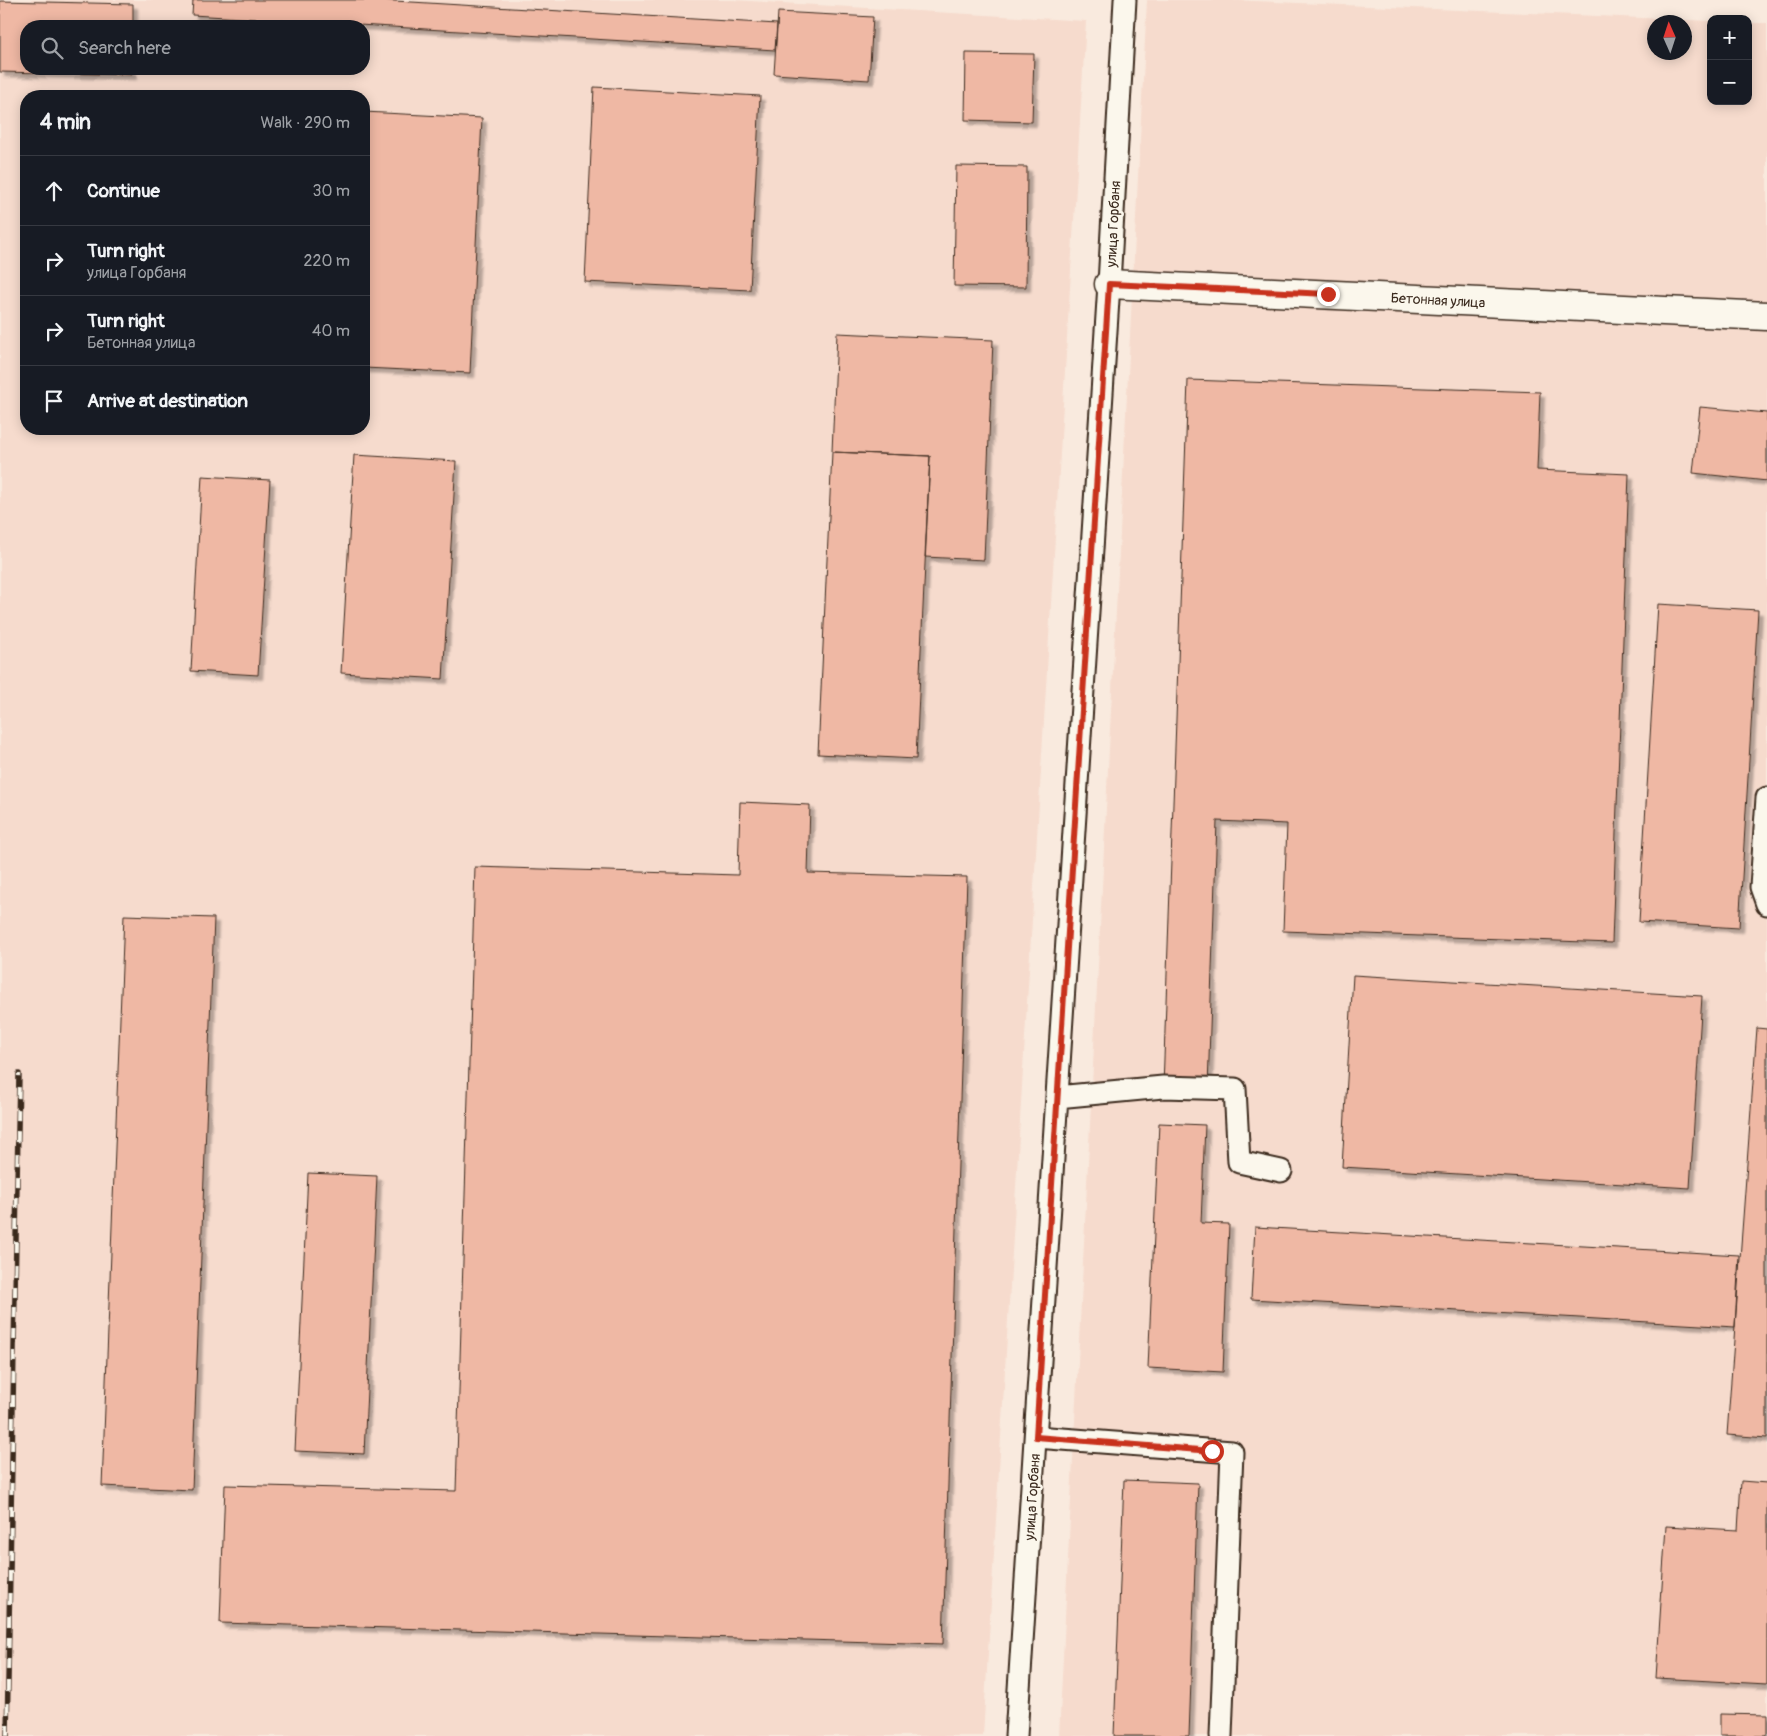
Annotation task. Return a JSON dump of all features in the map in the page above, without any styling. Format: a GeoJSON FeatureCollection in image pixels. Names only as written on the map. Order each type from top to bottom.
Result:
{"type":"FeatureCollection","features":[{"type":"Feature","properties":{"kind":"street","name":"Бетонная улица"},"geometry":{"type":"LineString","coordinates":[[1109,284],[1767,316]]}},
{"type":"Feature","properties":{"kind":"lane","name":"улица Горбаня"},"geometry":{"type":"LineString","coordinates":[[1016,1736],[1109,284],[1125,0]]}},
{"type":"Feature","properties":{"kind":"lane"},"geometry":{"type":"LineString","coordinates":[[1767,798],[1761,887],[1767,904]]}},
{"type":"Feature","properties":{"kind":"lane"},"geometry":{"type":"LineString","coordinates":[[1057,1097],[1163,1087],[1235,1089],[1239,1162],[1281,1170]]}},
{"type":"Feature","properties":{"kind":"lane"},"geometry":{"type":"LineString","coordinates":[[1036,1437],[1232,1452],[1221,1736]]}},
{"type":"Feature","properties":{"kind":"shaded area"},"geometry":{"type":"Polygon","coordinates":[[[0,0],[732,0],[1086,21],[983,1736],[0,1736],[0,0]]]}},
{"type":"Feature","properties":{"kind":"shaded area"},"geometry":{"type":"Polygon","coordinates":[[[1147,0],[1231,0],[1647,18],[1647,60],[1692,60],[1692,20],[1707,21],[1707,105],[1752,105],[1752,23],[1767,23],[1767,1736],[1059,1736],[1147,0]]]}},
{"type":"Feature","properties":{"kind":"building"},"geometry":{"type":"Polygon","coordinates":[[[193,0],[378,0],[777,24],[775,50],[370,26],[370,20],[275,20],[192,15],[193,0]]]}},
{"type":"Feature","properties":{"kind":"building"},"geometry":{"type":"Polygon","coordinates":[[[0,1],[133,4],[133,20],[20,20],[20,72],[0,72],[0,1]]]}},
{"type":"Feature","properties":{"kind":"building"},"geometry":{"type":"Polygon","coordinates":[[[778,12],[873,17],[869,80],[774,74],[778,12]]]}},
{"type":"Feature","properties":{"kind":"building"},"geometry":{"type":"Polygon","coordinates":[[[966,53],[1034,54],[1032,122],[965,120],[966,53]]]}},
{"type":"Feature","properties":{"kind":"building"},"geometry":{"type":"Polygon","coordinates":[[[594,87],[760,96],[750,290],[585,282],[594,87]]]}},
{"type":"Feature","properties":{"kind":"building"},"geometry":{"type":"Polygon","coordinates":[[[370,112],[482,118],[470,373],[370,368],[370,112]]]}},
{"type":"Feature","properties":{"kind":"building"},"geometry":{"type":"Polygon","coordinates":[[[956,166],[1027,167],[1026,287],[954,286],[956,166]]]}},
{"type":"Feature","properties":{"kind":"building"},"geometry":{"type":"Polygon","coordinates":[[[837,333],[993,340],[984,560],[925,557],[930,456],[832,452],[837,333]]]}},
{"type":"Feature","properties":{"kind":"building"},"geometry":{"type":"Polygon","coordinates":[[[1188,380],[1540,392],[1537,470],[1629,474],[1612,943],[1283,931],[1287,824],[1217,821],[1208,1088],[1163,1087],[1188,380]]]}},
{"type":"Feature","properties":{"kind":"building"},"geometry":{"type":"Polygon","coordinates":[[[1700,407],[1767,413],[1767,481],[1693,473],[1700,407]]]}},
{"type":"Feature","properties":{"kind":"building"},"geometry":{"type":"Polygon","coordinates":[[[832,452],[930,456],[916,759],[818,754],[832,452]]]}},
{"type":"Feature","properties":{"kind":"building"},"geometry":{"type":"Polygon","coordinates":[[[354,455],[456,461],[443,679],[341,673],[354,455]]]}},
{"type":"Feature","properties":{"kind":"building"},"geometry":{"type":"Polygon","coordinates":[[[202,476],[270,480],[258,675],[191,671],[202,476]]]}},
{"type":"Feature","properties":{"kind":"building"},"geometry":{"type":"Polygon","coordinates":[[[1658,604],[1758,610],[1739,928],[1639,922],[1658,604]]]}},
{"type":"Feature","properties":{"kind":"building"},"geometry":{"type":"Polygon","coordinates":[[[740,802],[810,805],[808,873],[967,877],[943,1644],[220,1623],[225,1485],[456,1491],[475,867],[738,875],[740,802]]]}},
{"type":"Feature","properties":{"kind":"building"},"geometry":{"type":"Polygon","coordinates":[[[124,915],[214,918],[192,1490],[102,1486],[124,915]]]}},
{"type":"Feature","properties":{"kind":"building"},"geometry":{"type":"Polygon","coordinates":[[[1353,975],[1702,996],[1690,1188],[1342,1167],[1353,975]]]}},
{"type":"Feature","properties":{"kind":"building"},"geometry":{"type":"Polygon","coordinates":[[[1757,1028],[1767,1029],[1767,1438],[1727,1435],[1757,1028]]]}},
{"type":"Feature","properties":{"kind":"building"},"geometry":{"type":"Polygon","coordinates":[[[1159,1123],[1205,1125],[1201,1223],[1229,1224],[1223,1372],[1148,1368],[1159,1123]]]}},
{"type":"Feature","properties":{"kind":"building"},"geometry":{"type":"Polygon","coordinates":[[[308,1173],[377,1176],[364,1454],[295,1451],[308,1173]]]}},
{"type":"Feature","properties":{"kind":"building"},"geometry":{"type":"Polygon","coordinates":[[[1255,1227],[1739,1255],[1735,1327],[1251,1299],[1255,1227]]]}},
{"type":"Feature","properties":{"kind":"building"},"geometry":{"type":"Polygon","coordinates":[[[1124,1480],[1198,1483],[1189,1736],[1114,1736],[1124,1480]]]}},
{"type":"Feature","properties":{"kind":"building"},"geometry":{"type":"Polygon","coordinates":[[[1741,1481],[1767,1483],[1767,1684],[1656,1678],[1666,1526],[1738,1530],[1741,1481]]]}},
{"type":"Feature","properties":{"kind":"building"},"geometry":{"type":"Polygon","coordinates":[[[1720,1714],[1767,1715],[1767,1736],[1720,1736],[1720,1714]]]}},
{"type":"Feature","properties":{"kind":"railway"},"geometry":{"type":"LineString","coordinates":[[7,1736],[19,1074]]}},
{"type":"Feature","properties":{"kind":"route"},"geometry":{"type":"LineString","coordinates":[[1212,1451],[1036,1437],[1109,284],[1328,294]]}}]}
